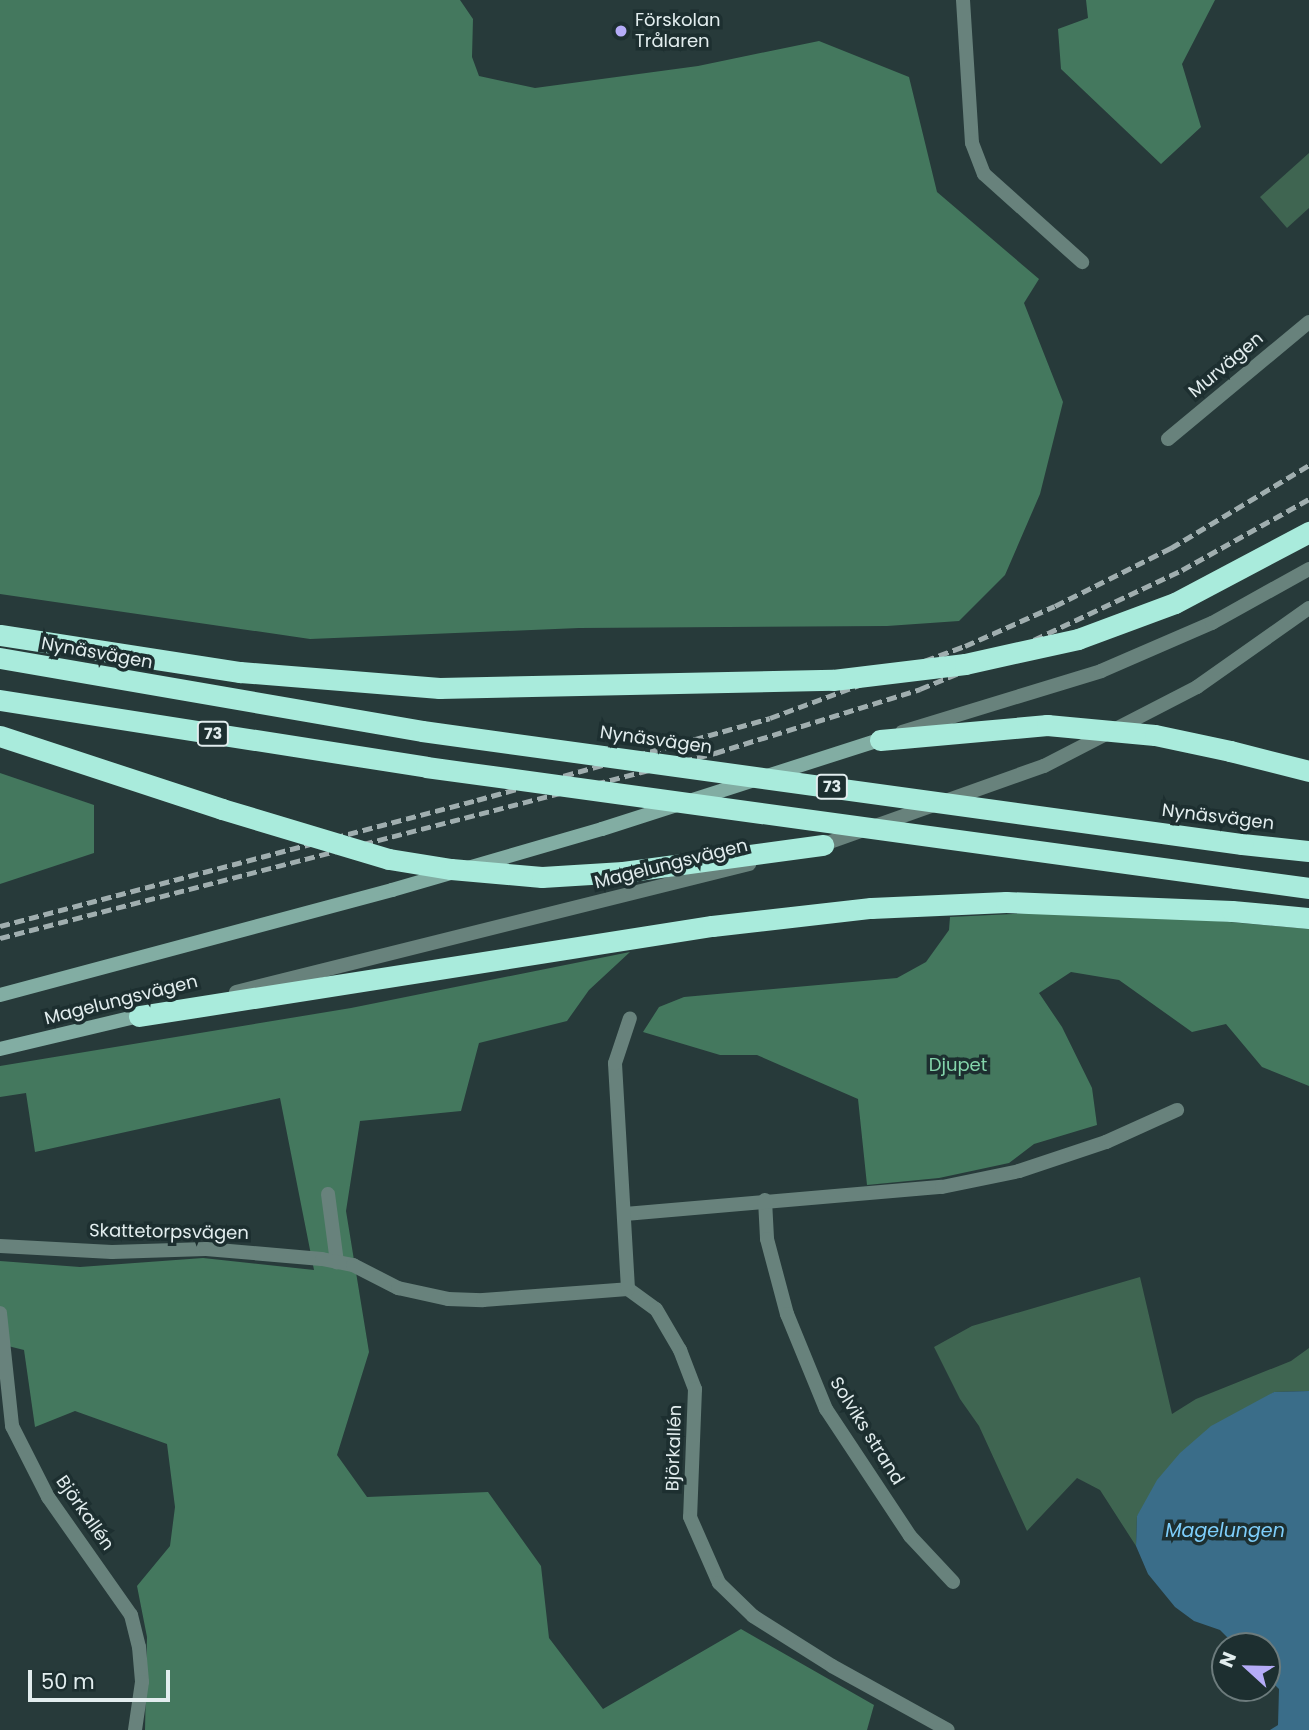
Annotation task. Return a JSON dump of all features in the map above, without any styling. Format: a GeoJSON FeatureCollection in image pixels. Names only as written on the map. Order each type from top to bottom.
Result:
{"type":"FeatureCollection","features":[{"type":"Feature","properties":{"kind":"highway"},"geometry":{"type":"LineString","coordinates":[[0,635],[240,672],[439,688],[833,680],[965,664],[1078,639],[1175,603],[1309,532]]}},
{"type":"Feature","properties":{"kind":"highway","name":"Nynäsvägen"},"geometry":{"type":"LineString","coordinates":[[0,658],[422,731],[1309,851]]}},
{"type":"Feature","properties":{"kind":"highway","name":"73"},"geometry":{"type":"LineString","coordinates":[[0,700],[426,767],[1309,888]]}},
{"type":"Feature","properties":{"kind":"highway"},"geometry":{"type":"LineString","coordinates":[[880,740],[1047,725],[1155,735],[1309,771]]}},
{"type":"Feature","properties":{"kind":"highway"},"geometry":{"type":"LineString","coordinates":[[0,736],[222,809],[389,859],[426,865],[542,877],[623,872],[823,845]]}},
{"type":"Feature","properties":{"kind":"highway"},"geometry":{"type":"LineString","coordinates":[[139,1016],[712,926],[871,908],[1006,902],[1232,911],[1309,918]]}},
{"type":"Feature","properties":{"kind":"main road","name":"Magelungsvägen"},"geometry":{"type":"LineString","coordinates":[[0,995],[405,886],[602,829],[880,740]]}},
{"type":"Feature","properties":{"kind":"main road","name":"Magelungsvägen"},"geometry":{"type":"LineString","coordinates":[[0,1049],[139,1016]]}},
{"type":"Feature","properties":{"kind":"street"},"geometry":{"type":"LineString","coordinates":[[962,0],[972,144],[985,174],[1083,262]]}},
{"type":"Feature","properties":{"kind":"street","name":"Murvägen"},"geometry":{"type":"LineString","coordinates":[[1168,439],[1309,321]]}},
{"type":"Feature","properties":{"kind":"street","name":"Magelungsvägen"},"geometry":{"type":"LineString","coordinates":[[880,740],[1101,671],[1212,623],[1309,569]]}},
{"type":"Feature","properties":{"kind":"street","name":"Magelungsvägen"},"geometry":{"type":"LineString","coordinates":[[139,1016],[823,845],[1044,766],[1197,687],[1309,608]]}},
{"type":"Feature","properties":{"kind":"street"},"geometry":{"type":"LineString","coordinates":[[628,1289],[615,1063],[630,1018]]}},
{"type":"Feature","properties":{"kind":"street"},"geometry":{"type":"LineString","coordinates":[[625,1214],[698,1210],[765,1200],[942,1187],[1019,1171],[1106,1142],[1177,1110]]}},
{"type":"Feature","properties":{"kind":"street"},"geometry":{"type":"LineString","coordinates":[[328,1194],[337,1262]]}},
{"type":"Feature","properties":{"kind":"street","name":"Solviks strand"},"geometry":{"type":"LineString","coordinates":[[765,1200],[767,1239],[787,1314],[826,1409],[910,1536],[953,1582]]}},
{"type":"Feature","properties":{"kind":"street","name":"Skattetorpsvägen"},"geometry":{"type":"LineString","coordinates":[[0,1246],[112,1252],[206,1249],[337,1262],[352,1265],[398,1288],[448,1299],[483,1300],[628,1289]]}},
{"type":"Feature","properties":{"kind":"street","name":"Björkallén"},"geometry":{"type":"LineString","coordinates":[[628,1289],[656,1309],[680,1350],[695,1389],[690,1517],[719,1583],[753,1616],[832,1666],[948,1730]]}},
{"type":"Feature","properties":{"kind":"street","name":"Björkallén"},"geometry":{"type":"LineString","coordinates":[[0,1313],[12,1426],[48,1497],[131,1615],[139,1647],[142,1682],[135,1730]]}},
{"type":"Feature","properties":{"kind":"green space"},"geometry":{"type":"Polygon","coordinates":[[[0,0],[460,0],[473,19],[472,57],[479,76],[535,88],[698,66],[819,41],[909,77],[937,192],[1039,279],[1024,303],[1063,402],[1040,494],[1005,575],[959,621],[887,626],[579,628],[310,639],[0,594],[0,0]]]}},
{"type":"Feature","properties":{"kind":"green space"},"geometry":{"type":"Polygon","coordinates":[[[1086,0],[1215,0],[1182,64],[1201,127],[1161,164],[1061,69],[1058,29],[1088,18],[1086,0]]]}},
{"type":"Feature","properties":{"kind":"green space"},"geometry":{"type":"Polygon","coordinates":[[[1309,153],[1309,208],[1287,228],[1260,197],[1309,153]]]}},
{"type":"Feature","properties":{"kind":"green space"},"geometry":{"type":"Polygon","coordinates":[[[0,773],[94,805],[94,853],[0,884],[0,773]]]}},
{"type":"Feature","properties":{"kind":"green space","name":"Djupet"},"geometry":{"type":"Polygon","coordinates":[[[1031,913],[1150,915],[1309,929],[1309,1086],[1262,1067],[1226,1024],[1192,1032],[1119,980],[1071,972],[1039,993],[1062,1027],[1092,1088],[1097,1125],[1034,1144],[1009,1163],[939,1178],[867,1185],[858,1099],[757,1055],[720,1055],[643,1032],[659,1007],[684,997],[897,978],[926,962],[949,930],[950,917],[1031,913]]]}},
{"type":"Feature","properties":{"kind":"green space"},"geometry":{"type":"Polygon","coordinates":[[[630,952],[589,990],[567,1021],[479,1043],[461,1111],[360,1121],[346,1211],[369,1352],[337,1455],[367,1497],[488,1492],[541,1566],[549,1638],[603,1709],[741,1629],[874,1705],[867,1730],[145,1730],[147,1637],[137,1586],[170,1546],[175,1507],[167,1444],[75,1411],[35,1427],[24,1350],[0,1344],[0,1261],[80,1267],[203,1258],[314,1270],[280,1098],[35,1152],[26,1093],[0,1097],[0,1066],[351,1008],[630,952]]]}},
{"type":"Feature","properties":{"kind":"green space"},"geometry":{"type":"Polygon","coordinates":[[[1140,1277],[1172,1414],[1196,1399],[1291,1361],[1309,1348],[1309,1391],[1274,1392],[1137,1516],[1136,1546],[1100,1490],[1077,1478],[1027,1531],[979,1426],[960,1399],[934,1347],[972,1326],[1140,1277]]]}},
{"type":"Feature","properties":{"kind":"water","name":"Magelungen"},"geometry":{"type":"Polygon","coordinates":[[[1309,1391],[1309,1730],[1270,1730],[1278,1725],[1279,1702],[1281,1702],[1281,1632],[1222,1632],[1194,1621],[1175,1607],[1148,1574],[1136,1546],[1137,1516],[1157,1480],[1180,1453],[1211,1426],[1274,1392],[1309,1391]]]}},
{"type":"Feature","properties":{"kind":"railway"},"geometry":{"type":"LineString","coordinates":[[0,926],[477,800],[770,718],[965,646],[1055,606],[1171,548],[1309,465]]}},
{"type":"Feature","properties":{"kind":"railway"},"geometry":{"type":"LineString","coordinates":[[0,938],[715,753],[920,689],[993,659],[1182,570],[1309,499]]}},
{"type":"Feature","properties":{"kind":"place","name":"Förskolan Trålaren"},"geometry":{"type":"Point","coordinates":[621,31]}}]}
